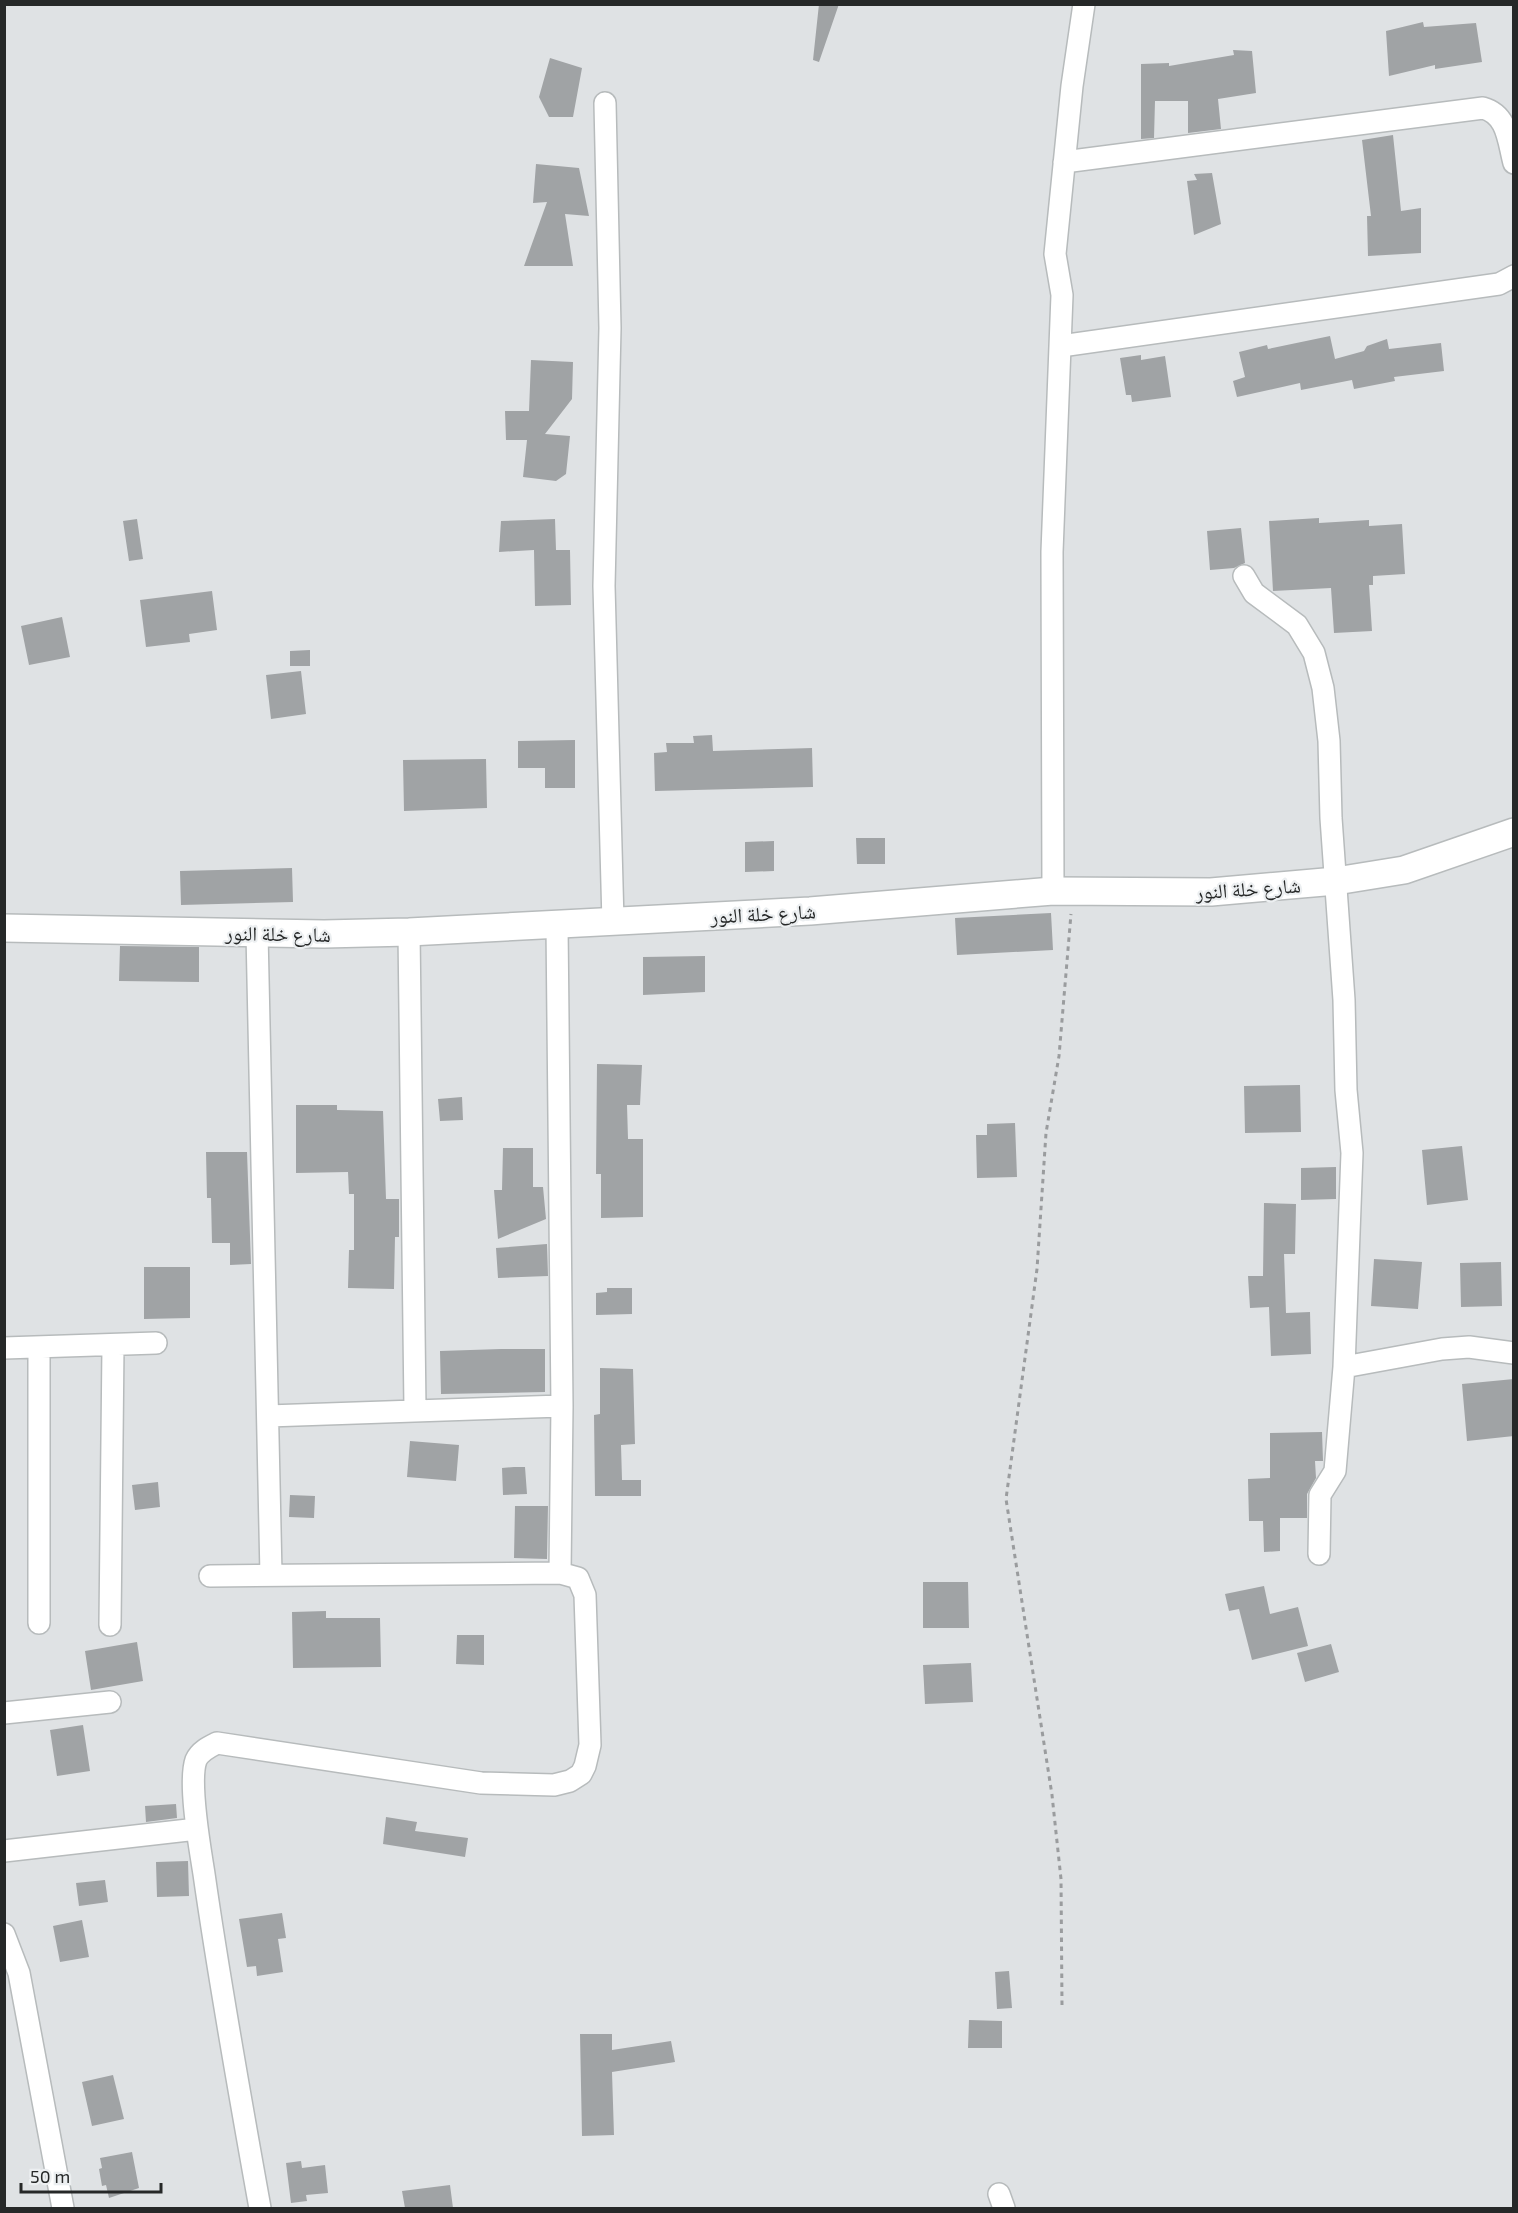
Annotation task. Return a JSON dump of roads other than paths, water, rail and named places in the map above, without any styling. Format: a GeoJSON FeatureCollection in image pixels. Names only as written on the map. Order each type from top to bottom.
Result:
{"type":"FeatureCollection","features":[{"type":"Feature","properties":{"kind":"street"},"geometry":{"type":"LineString","coordinates":[[1062,891],[1052,552],[1062,295],[1055,254],[1084,4]]}},
{"type":"Feature","properties":{"kind":"street"},"geometry":{"type":"LineString","coordinates":[[605,103],[610,328],[604,586],[613,922]]}},
{"type":"Feature","properties":{"kind":"street"},"geometry":{"type":"LineString","coordinates":[[1064,162],[1483,108],[1494,111],[1504,124],[1514,163]]}},
{"type":"Feature","properties":{"kind":"street"},"geometry":{"type":"LineString","coordinates":[[1061,346],[1499,284],[1514,276]]}},
{"type":"Feature","properties":{"kind":"street"},"geometry":{"type":"LineString","coordinates":[[1244,576],[1254,593],[1297,625],[1314,653],[1323,688],[1329,741],[1346,1090],[1352,1153],[1344,1367],[1335,1471],[1320,1495],[1319,1554]]}},
{"type":"Feature","properties":{"kind":"street","name":"شارع خلة النور"},"geometry":{"type":"LineString","coordinates":[[4,928],[257,933],[409,932],[810,911],[1062,891],[1211,892],[1336,881],[1404,870],[1514,832]]}},
{"type":"Feature","properties":{"kind":"street"},"geometry":{"type":"LineString","coordinates":[[557,926],[562,1406],[560,1573]]}},
{"type":"Feature","properties":{"kind":"street"},"geometry":{"type":"LineString","coordinates":[[409,932],[415,1409]]}},
{"type":"Feature","properties":{"kind":"street"},"geometry":{"type":"LineString","coordinates":[[257,933],[270,1575]]}},
{"type":"Feature","properties":{"kind":"street"},"geometry":{"type":"LineString","coordinates":[[4,1348],[156,1343]]}},
{"type":"Feature","properties":{"kind":"street"},"geometry":{"type":"LineString","coordinates":[[110,1625],[113,1346]]}},
{"type":"Feature","properties":{"kind":"street"},"geometry":{"type":"LineString","coordinates":[[39,1347],[39,1623]]}},
{"type":"Feature","properties":{"kind":"street"},"geometry":{"type":"LineString","coordinates":[[1344,1367],[1442,1348],[1469,1347],[1514,1353]]}},
{"type":"Feature","properties":{"kind":"street"},"geometry":{"type":"LineString","coordinates":[[268,1416],[415,1409],[562,1406]]}},
{"type":"Feature","properties":{"kind":"street"},"geometry":{"type":"LineString","coordinates":[[210,1576],[560,1573],[578,1578],[585,1595],[590,1744],[581,1774],[570,1781],[554,1785],[481,1783],[217,1743],[204,1749],[196,1760],[194,1775],[197,1829],[218,1974],[260,2208]]}},
{"type":"Feature","properties":{"kind":"street"},"geometry":{"type":"LineString","coordinates":[[4,1713],[110,1702]]}},
{"type":"Feature","properties":{"kind":"street"},"geometry":{"type":"LineString","coordinates":[[4,1851],[197,1829]]}},
{"type":"Feature","properties":{"kind":"street"},"geometry":{"type":"LineString","coordinates":[[4,1934],[19,1973],[63,2208]]}}]}
